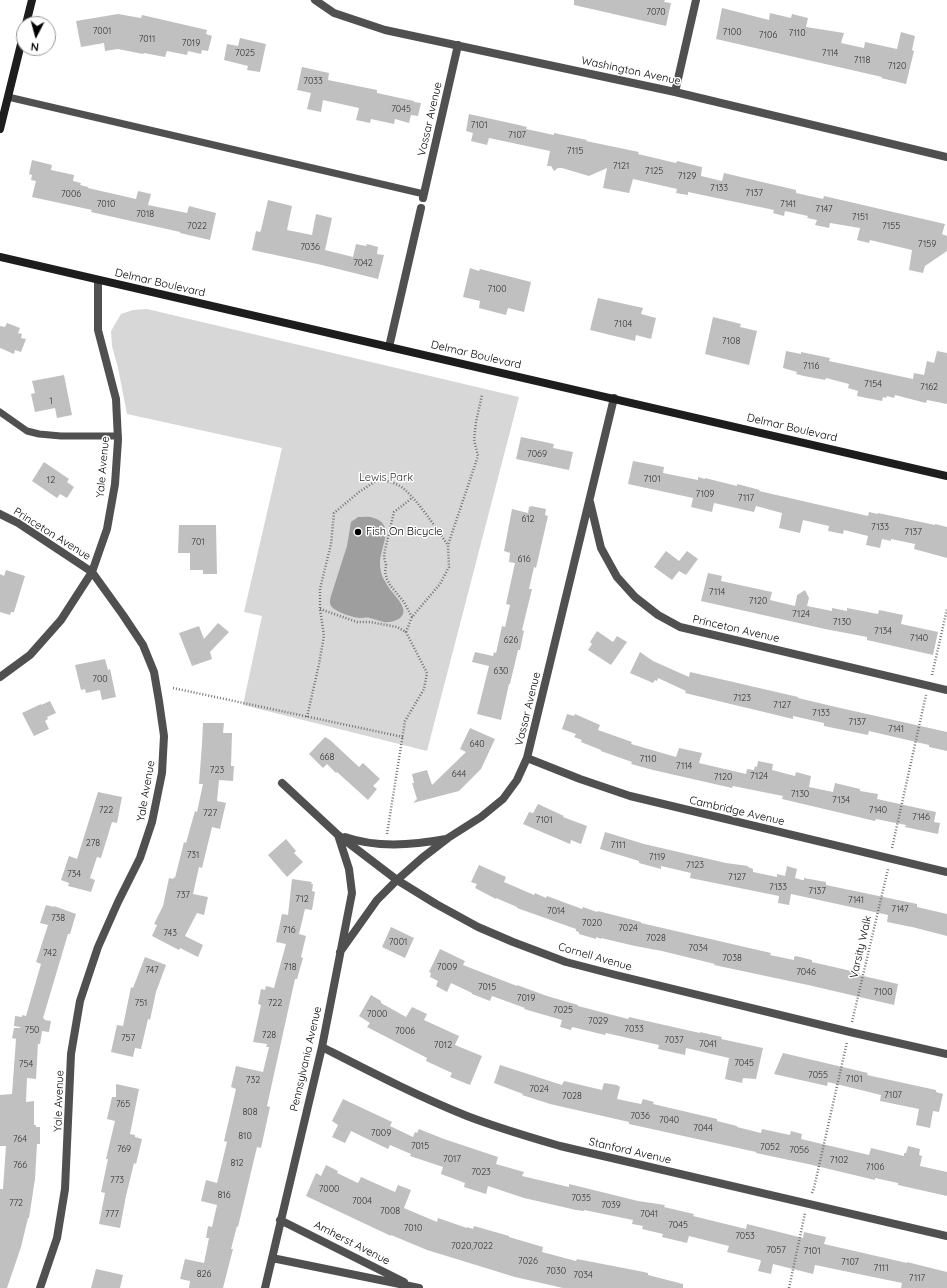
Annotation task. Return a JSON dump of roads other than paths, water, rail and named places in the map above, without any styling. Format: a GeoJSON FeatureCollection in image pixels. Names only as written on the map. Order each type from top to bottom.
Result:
{"type":"FeatureCollection","features":[{"type":"Feature","properties":{"kind":"main road"},"geometry":{"type":"LineString","coordinates":[[28,16],[32,0]]}},
{"type":"Feature","properties":{"kind":"main road"},"geometry":{"type":"LineString","coordinates":[[0,129],[18,56]]}},
{"type":"Feature","properties":{"kind":"main road","name":"Delmar Boulevard"},"geometry":{"type":"LineString","coordinates":[[0,257],[947,476]]}},
{"type":"Feature","properties":{"kind":"street","name":"Washington Avenue"},"geometry":{"type":"LineString","coordinates":[[315,0],[334,13],[385,30],[675,92],[947,157]]}},
{"type":"Feature","properties":{"kind":"street"},"geometry":{"type":"LineString","coordinates":[[675,92],[696,0]]}},
{"type":"Feature","properties":{"kind":"street","name":"Vassar Avenue"},"geometry":{"type":"LineString","coordinates":[[423,196],[458,45]]}},
{"type":"Feature","properties":{"kind":"street"},"geometry":{"type":"LineString","coordinates":[[389,347],[421,208]]}},
{"type":"Feature","properties":{"kind":"street","name":"Yale Avenue"},"geometry":{"type":"LineString","coordinates":[[40,1288],[57,1238],[65,1189],[71,1054],[80,1001],[98,947],[140,858],[152,822],[162,773],[164,736],[154,672],[143,645],[92,572],[107,529],[115,484],[118,436],[116,399],[98,330],[98,280]]}},
{"type":"Feature","properties":{"kind":"street","name":"Vassar Avenue"},"geometry":{"type":"LineString","coordinates":[[340,952],[377,900],[397,880],[448,838],[481,817],[502,799],[517,780],[527,758],[614,398]]}},
{"type":"Feature","properties":{"kind":"street","name":"Princeton Avenue"},"geometry":{"type":"LineString","coordinates":[[590,500],[601,548],[618,577],[635,597],[658,615],[680,627],[947,690]]}},
{"type":"Feature","properties":{"kind":"street","name":"Princeton Avenue"},"geometry":{"type":"LineString","coordinates":[[0,514],[18,523],[92,572]]}},
{"type":"Feature","properties":{"kind":"street"},"geometry":{"type":"LineString","coordinates":[[0,677],[30,655],[51,632],[61,620],[92,572]]}},
{"type":"Feature","properties":{"kind":"street","name":"Cambridge Avenue"},"geometry":{"type":"LineString","coordinates":[[527,758],[580,779],[630,796],[947,872]]}},
{"type":"Feature","properties":{"kind":"street","name":"Cornell Avenue"},"geometry":{"type":"LineString","coordinates":[[282,783],[338,835],[397,880],[478,927],[514,942],[566,962],[850,1032],[947,1054]]}},
{"type":"Feature","properties":{"kind":"street"},"geometry":{"type":"LineString","coordinates":[[338,835],[355,841],[386,844],[420,844],[448,838]]}},
{"type":"Feature","properties":{"kind":"street","name":"Pennsylvania Avenue"},"geometry":{"type":"LineString","coordinates":[[265,1288],[322,1047],[352,893],[349,869],[338,835]]}},
{"type":"Feature","properties":{"kind":"street","name":"Stanford Avenue"},"geometry":{"type":"LineString","coordinates":[[322,1047],[422,1096],[467,1116],[515,1133],[560,1146],[947,1236]]}},
{"type":"Feature","properties":{"kind":"street","name":"Amherst Avenue"},"geometry":{"type":"LineString","coordinates":[[280,1220],[416,1287]]}},
{"type":"Feature","properties":{"kind":"street","name":"Amherst Avenue"},"geometry":{"type":"LineString","coordinates":[[272,1258],[416,1287]]}},
{"type":"Feature","properties":{"kind":"lane"},"geometry":{"type":"LineString","coordinates":[[8,97],[423,196]]}},
{"type":"Feature","properties":{"kind":"lane"},"geometry":{"type":"LineString","coordinates":[[0,412],[27,432],[61,436],[118,436]]}},
{"type":"Feature","properties":{"kind":"place","name":"Fish On Bicycle"},"geometry":{"type":"Point","coordinates":[358,532]}},
{"type":"Feature","properties":{"kind":"park label","name":"Lewis Park"},"geometry":{"type":"Point","coordinates":[386,478]}}]}
